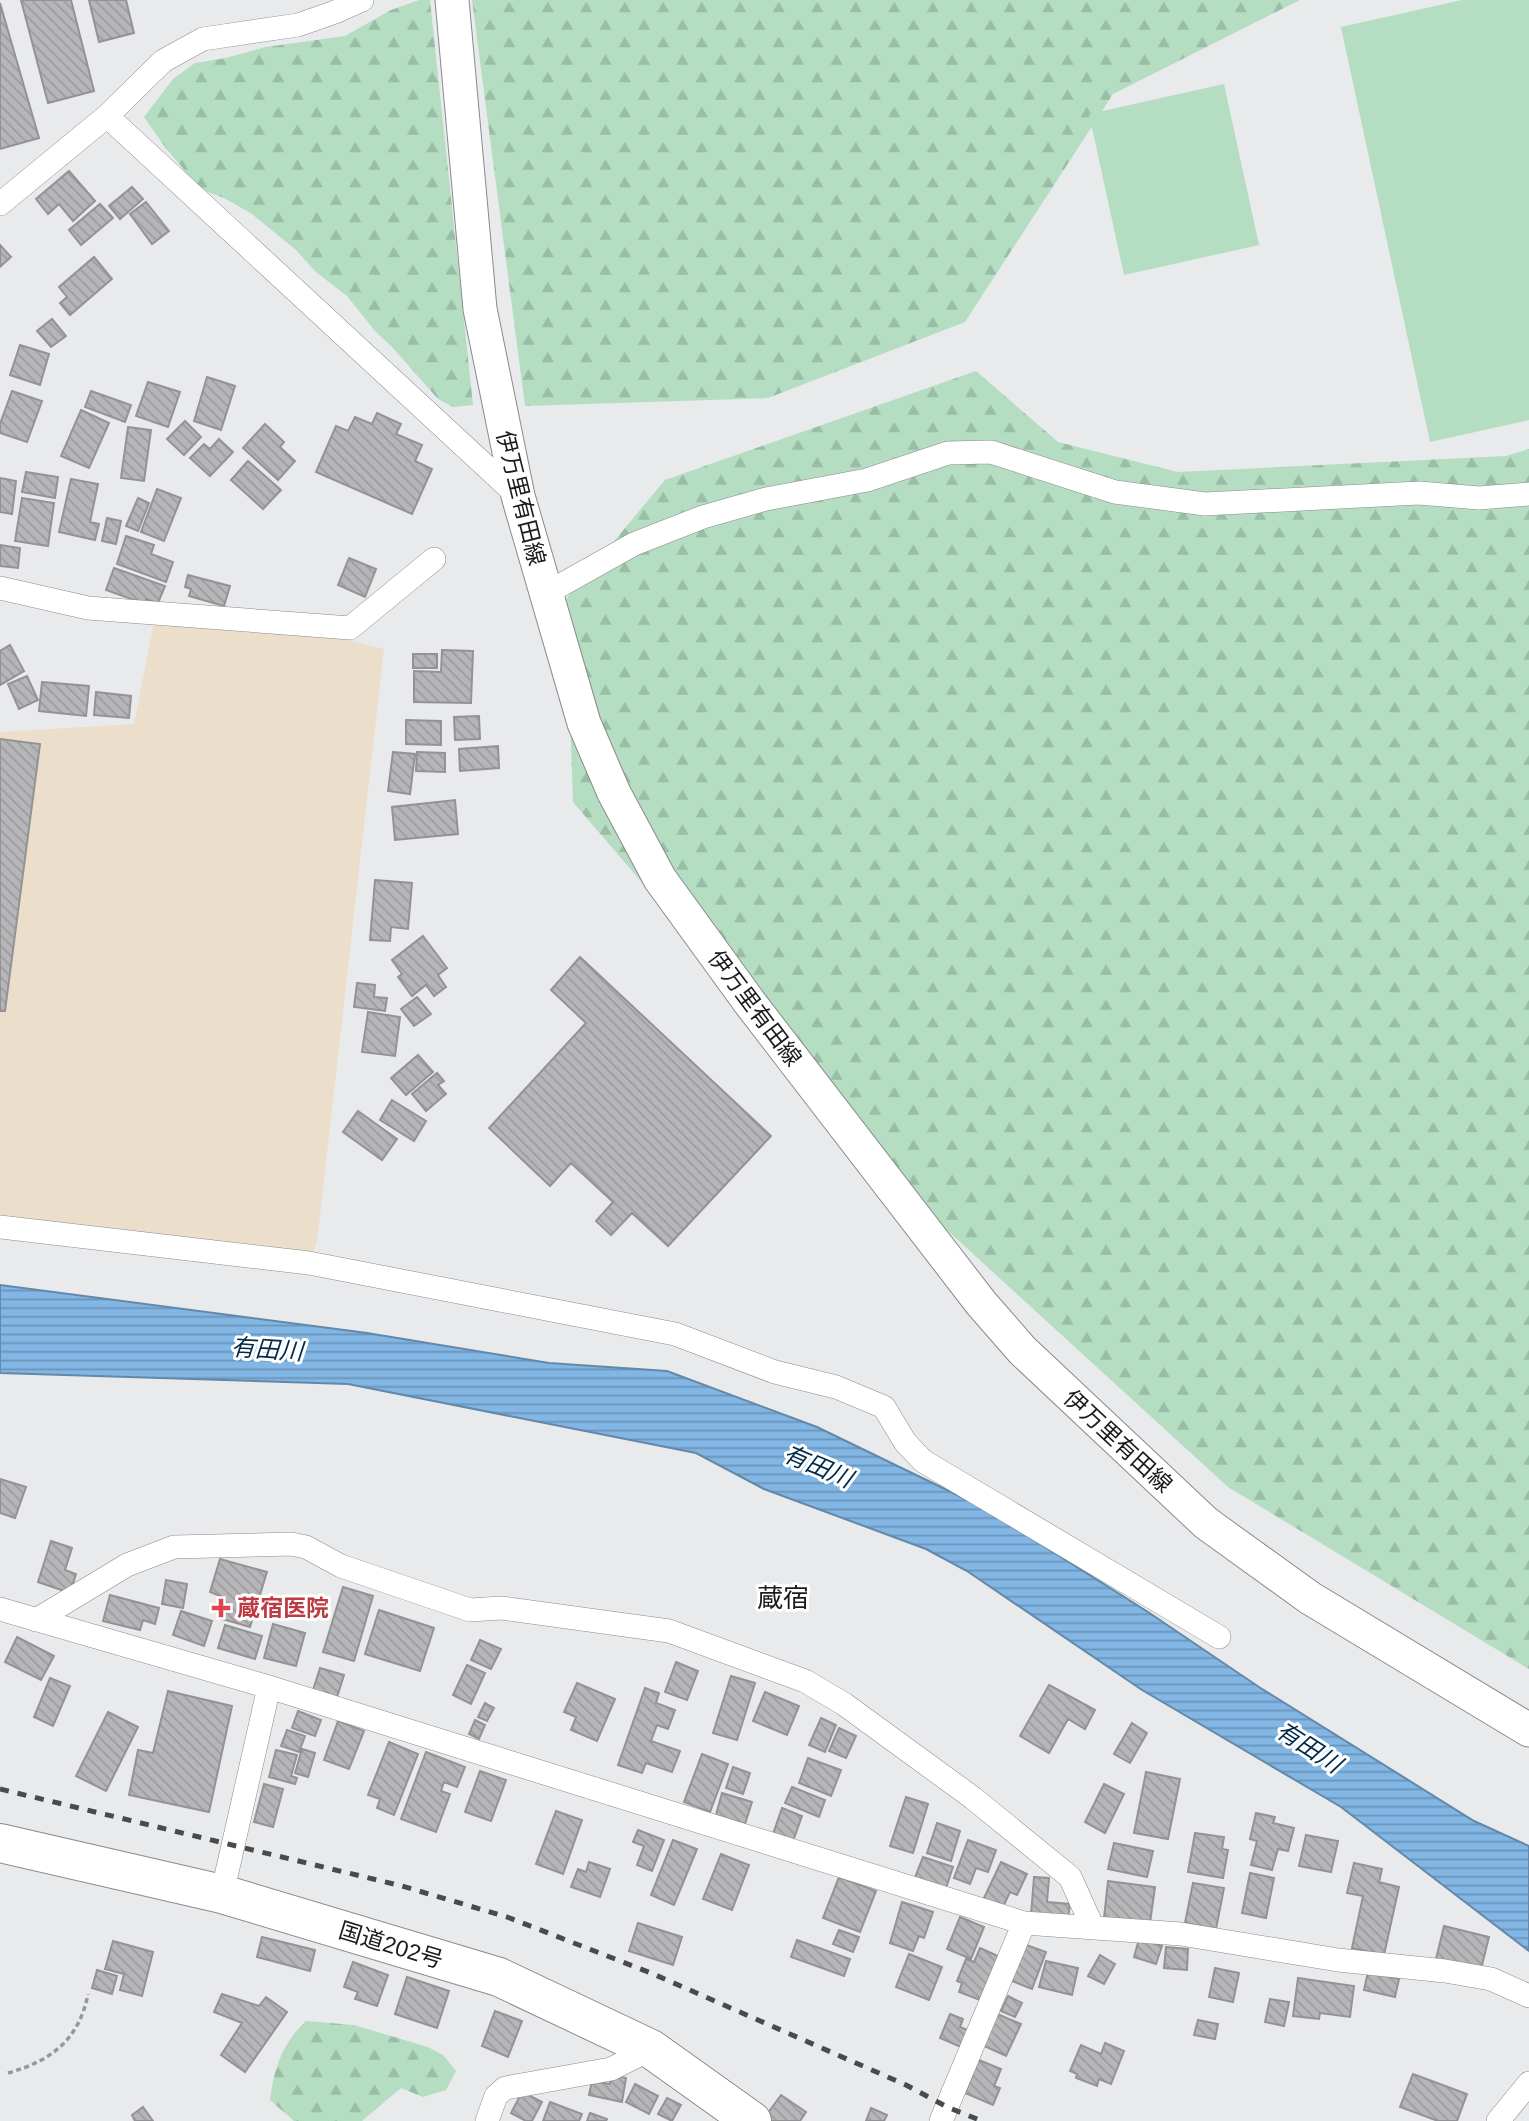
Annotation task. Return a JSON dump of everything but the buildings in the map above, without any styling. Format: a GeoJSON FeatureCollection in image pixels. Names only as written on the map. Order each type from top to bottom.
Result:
{"type":"FeatureCollection","features":[{"type":"Feature","properties":{"kind":"highway","name":"国道202号"},"geometry":{"type":"LineString","coordinates":[[0,1843],[222,1894],[499,1977],[651,2049],[752,2121]]}},
{"type":"Feature","properties":{"kind":"main road","name":"伊万里有田線"},"geometry":{"type":"LineString","coordinates":[[452,0],[480,309],[518,496],[584,723],[614,793],[660,878],[750,1003],[981,1303],[1022,1350],[1206,1523],[1310,1598],[1529,1730]]}},
{"type":"Feature","properties":{"kind":"street"},"geometry":{"type":"LineString","coordinates":[[0,204],[107,117],[163,61],[203,40],[298,25],[362,0]]}},
{"type":"Feature","properties":{"kind":"street"},"geometry":{"type":"LineString","coordinates":[[107,117],[518,496]]}},
{"type":"Feature","properties":{"kind":"street"},"geometry":{"type":"LineString","coordinates":[[545,594],[634,544],[703,517],[766,499],[867,480],[948,453],[990,453],[1115,492],[1205,504],[1419,493],[1479,498],[1529,494]]}},
{"type":"Feature","properties":{"kind":"street"},"geometry":{"type":"LineString","coordinates":[[0,588],[88,608],[350,628],[434,559]]}},
{"type":"Feature","properties":{"kind":"street"},"geometry":{"type":"LineString","coordinates":[[0,1227],[309,1263],[675,1335],[775,1372],[836,1387],[884,1407],[905,1442],[923,1461],[1219,1637]]}},
{"type":"Feature","properties":{"kind":"street"},"geometry":{"type":"LineString","coordinates":[[36,1620],[127,1565],[174,1546],[291,1544],[306,1547],[341,1566],[470,1610],[501,1608],[669,1631],[805,1681],[844,1704],[973,1798],[1070,1877],[1093,1928]]}},
{"type":"Feature","properties":{"kind":"street"},"geometry":{"type":"LineString","coordinates":[[0,1609],[269,1687],[1024,1923],[1181,1934],[1338,1959],[1445,1971],[1491,1979],[1529,1996]]}},
{"type":"Feature","properties":{"kind":"street"},"geometry":{"type":"LineString","coordinates":[[222,1894],[269,1687]]}},
{"type":"Feature","properties":{"kind":"street"},"geometry":{"type":"LineString","coordinates":[[941,2121],[1024,1923]]}},
{"type":"Feature","properties":{"kind":"street"},"geometry":{"type":"LineString","coordinates":[[487,2121],[496,2096],[505,2088],[611,2069],[651,2049]]}},
{"type":"Feature","properties":{"kind":"street"},"geometry":{"type":"LineString","coordinates":[[1498,2121],[1529,2083]]}},
{"type":"Feature","properties":{"kind":"path"},"geometry":{"type":"LineString","coordinates":[[8,2073],[44,2060],[60,2047],[75,2030],[86,2008],[88,1994]]}},
{"type":"Feature","properties":{"kind":"shaded area"},"geometry":{"type":"Polygon","coordinates":[[[154,623],[327,635],[384,649],[317,1242],[311,1258],[0,1219],[0,732],[134,724],[154,623]]]}},
{"type":"Feature","properties":{"kind":"green space"},"geometry":{"type":"Polygon","coordinates":[[[419,0],[430,0],[473,405],[453,407],[438,399],[375,331],[347,296],[316,272],[296,250],[252,214],[224,198],[200,189],[144,117],[173,79],[195,63],[266,47],[345,36],[391,10],[419,0]]]}},
{"type":"Feature","properties":{"kind":"green space"},"geometry":{"type":"Polygon","coordinates":[[[472,0],[1300,0],[1113,94],[965,322],[768,398],[525,406],[472,0]]]}},
{"type":"Feature","properties":{"kind":"green space"},"geometry":{"type":"Polygon","coordinates":[[[1462,0],[1529,0],[1529,420],[1430,442],[1341,27],[1462,0]]]}},
{"type":"Feature","properties":{"kind":"green space"},"geometry":{"type":"Polygon","coordinates":[[[1224,84],[1259,245],[1124,275],[1089,114],[1224,84]]]}},
{"type":"Feature","properties":{"kind":"green space"},"geometry":{"type":"Polygon","coordinates":[[[976,371],[1058,442],[1178,472],[1506,456],[1529,449],[1529,1669],[1228,1487],[913,1199],[573,802],[566,599],[665,480],[976,371]]]}},
{"type":"Feature","properties":{"kind":"green space"},"geometry":{"type":"Polygon","coordinates":[[[306,2021],[354,2025],[428,2047],[443,2055],[456,2071],[446,2090],[423,2097],[401,2088],[362,2121],[294,2121],[270,2100],[274,2078],[285,2047],[306,2021]]]}},
{"type":"Feature","properties":{"kind":"water","name":"有田川"},"geometry":{"type":"Polygon","coordinates":[[[0,1285],[367,1333],[549,1363],[667,1371],[817,1427],[982,1507],[1148,1612],[1259,1687],[1474,1821],[1529,1846],[1529,1951],[1341,1807],[1142,1690],[967,1571],[926,1549],[764,1489],[696,1453],[348,1384],[0,1373],[0,1285]]]}},
{"type":"Feature","properties":{"kind":"railway"},"geometry":{"type":"LineString","coordinates":[[0,1789],[402,1886],[507,1917],[651,1973],[982,2121]]}},
{"type":"Feature","properties":{"kind":"place","name":"蔵宿医院"},"geometry":{"type":"Point","coordinates":[221,1608]}},
{"type":"Feature","properties":{"kind":"district","name":"蔵宿"},"geometry":{"type":"Point","coordinates":[783,1598]}}]}
